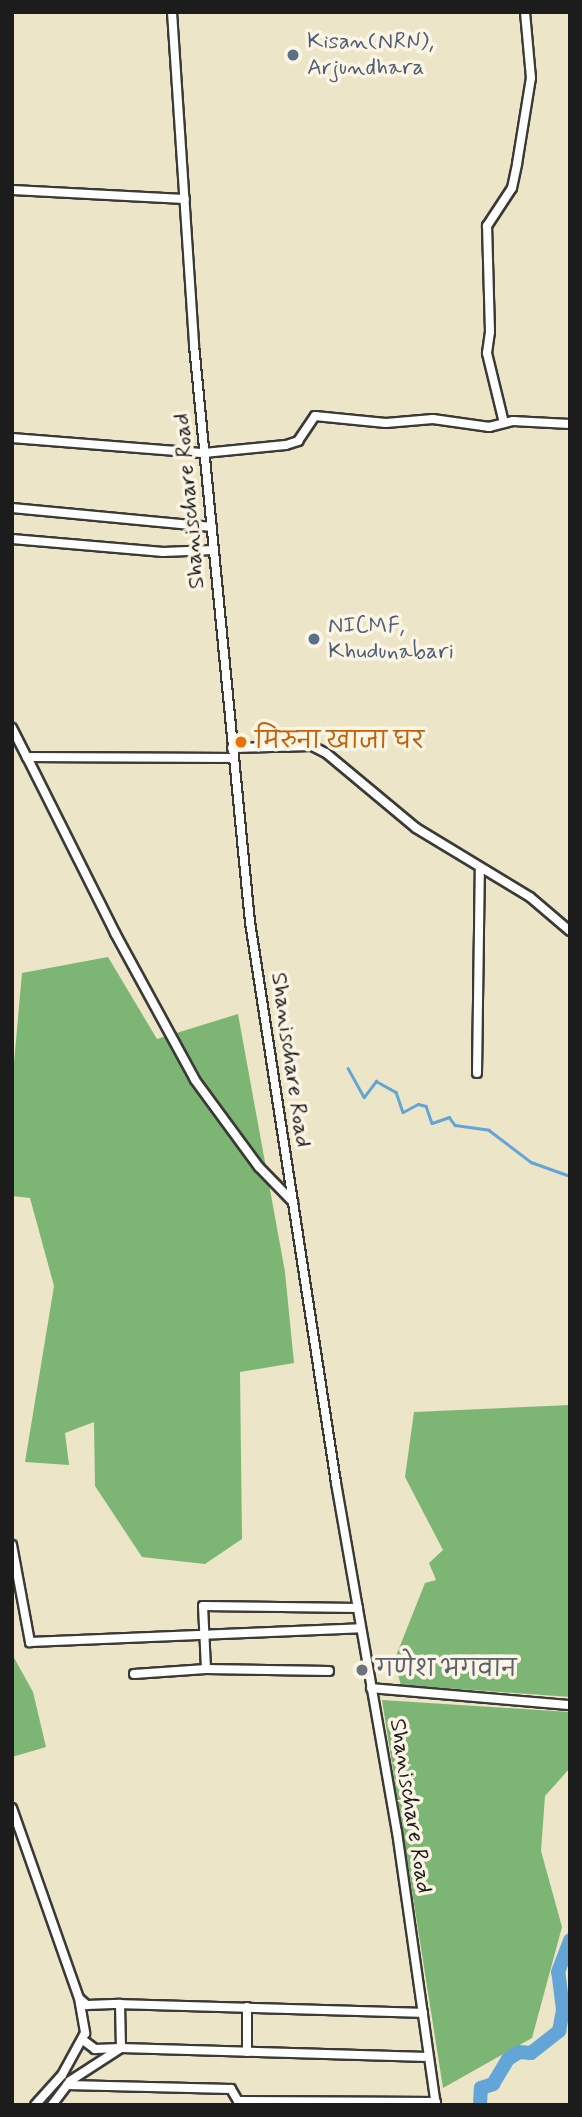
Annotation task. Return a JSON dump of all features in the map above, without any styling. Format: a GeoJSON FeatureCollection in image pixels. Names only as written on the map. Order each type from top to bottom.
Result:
{"type":"FeatureCollection","features":[{"type":"Feature","properties":{"kind":"street","name":"Shanischare Road"},"geometry":{"type":"LineString","coordinates":[[172,12],[204,453],[250,922],[436,2103]]}},
{"type":"Feature","properties":{"kind":"street"},"geometry":{"type":"LineString","coordinates":[[504,423],[486,353],[490,332],[486,226],[512,188],[517,164],[531,78],[525,12]]}},
{"type":"Feature","properties":{"kind":"street"},"geometry":{"type":"LineString","coordinates":[[12,190],[185,199]]}},
{"type":"Feature","properties":{"kind":"street"},"geometry":{"type":"LineString","coordinates":[[12,438],[204,453],[286,445],[298,441],[315,416],[386,423],[433,419],[489,427],[504,423],[570,424]]}},
{"type":"Feature","properties":{"kind":"street"},"geometry":{"type":"LineString","coordinates":[[12,508],[212,527]]}},
{"type":"Feature","properties":{"kind":"street"},"geometry":{"type":"LineString","coordinates":[[12,540],[163,552],[213,550]]}},
{"type":"Feature","properties":{"kind":"street"},"geometry":{"type":"LineString","coordinates":[[12,728],[121,945],[195,1080],[239,1143],[293,1202]]}},
{"type":"Feature","properties":{"kind":"street"},"geometry":{"type":"LineString","coordinates":[[232,748],[312,746],[326,753],[416,828],[530,897],[570,931]]}},
{"type":"Feature","properties":{"kind":"street"},"geometry":{"type":"LineString","coordinates":[[27,757],[233,758]]}},
{"type":"Feature","properties":{"kind":"street"},"geometry":{"type":"LineString","coordinates":[[477,1073],[480,869]]}},
{"type":"Feature","properties":{"kind":"street"},"geometry":{"type":"LineString","coordinates":[[12,1545],[30,1642],[361,1628]]}},
{"type":"Feature","properties":{"kind":"street"},"geometry":{"type":"LineString","coordinates":[[206,1669],[203,1606],[358,1608]]}},
{"type":"Feature","properties":{"kind":"street"},"geometry":{"type":"LineString","coordinates":[[134,1674],[206,1669],[329,1671]]}},
{"type":"Feature","properties":{"kind":"street"},"geometry":{"type":"LineString","coordinates":[[371,1688],[570,1705]]}},
{"type":"Feature","properties":{"kind":"street"},"geometry":{"type":"LineString","coordinates":[[12,1808],[79,1998],[83,2040],[62,2074],[35,2105]]}},
{"type":"Feature","properties":{"kind":"street"},"geometry":{"type":"LineString","coordinates":[[79,1998],[87,2005],[423,2013]]}},
{"type":"Feature","properties":{"kind":"street"},"geometry":{"type":"LineString","coordinates":[[120,2004],[121,2048]]}},
{"type":"Feature","properties":{"kind":"street"},"geometry":{"type":"LineString","coordinates":[[247,2007],[247,2052]]}},
{"type":"Feature","properties":{"kind":"street"},"geometry":{"type":"LineString","coordinates":[[83,2040],[96,2049],[428,2057]]}},
{"type":"Feature","properties":{"kind":"street"},"geometry":{"type":"LineString","coordinates":[[52,2105],[66,2085],[121,2048]]}},
{"type":"Feature","properties":{"kind":"street"},"geometry":{"type":"LineString","coordinates":[[66,2085],[231,2089],[236,2103],[436,2103]]}},
{"type":"Feature","properties":{"kind":"green space"},"geometry":{"type":"Polygon","coordinates":[[[108,957],[157,1039],[238,1014],[285,1272],[294,1363],[240,1372],[242,1539],[205,1564],[142,1557],[95,1486],[94,1422],[65,1433],[69,1465],[25,1462],[54,1286],[30,1198],[12,1196],[12,1085],[22,973],[108,957]]]}},
{"type":"Feature","properties":{"kind":"green space"},"geometry":{"type":"Polygon","coordinates":[[[570,1405],[570,1697],[401,1685],[394,1661],[425,1583],[436,1580],[429,1563],[443,1550],[405,1477],[414,1412],[570,1405]]]}},
{"type":"Feature","properties":{"kind":"green space"},"geometry":{"type":"Polygon","coordinates":[[[12,1654],[33,1692],[46,1747],[12,1757],[12,1654]]]}},
{"type":"Feature","properties":{"kind":"green space"},"geometry":{"type":"Polygon","coordinates":[[[382,1700],[570,1712],[570,1768],[545,1796],[541,1851],[562,1927],[532,2038],[443,2088],[382,1700]]]}},
{"type":"Feature","properties":{"kind":"waterway"},"geometry":{"type":"LineString","coordinates":[[348,1068],[364,1097],[376,1081],[396,1092],[403,1112],[418,1104],[426,1106],[432,1123],[449,1117],[455,1125],[489,1130],[531,1162],[570,1176]]}},
{"type":"Feature","properties":{"kind":"waterway"},"geometry":{"type":"LineString","coordinates":[[480,2105],[481,2088],[493,2084],[508,2059],[519,2052],[531,2053],[559,2031],[563,2010],[558,1972],[570,1940]]}},
{"type":"Feature","properties":{"kind":"place","name":"Kisan(NRN), Arjundhara"},"geometry":{"type":"Point","coordinates":[293,55]}},
{"type":"Feature","properties":{"kind":"place","name":"NICMF, Khudunabari"},"geometry":{"type":"Point","coordinates":[314,639]}},
{"type":"Feature","properties":{"kind":"place","name":"मिरुना खाजा घर"},"geometry":{"type":"Point","coordinates":[241,742]}},
{"type":"Feature","properties":{"kind":"place","name":"गणेश भगवान"},"geometry":{"type":"Point","coordinates":[362,1670]}}]}
